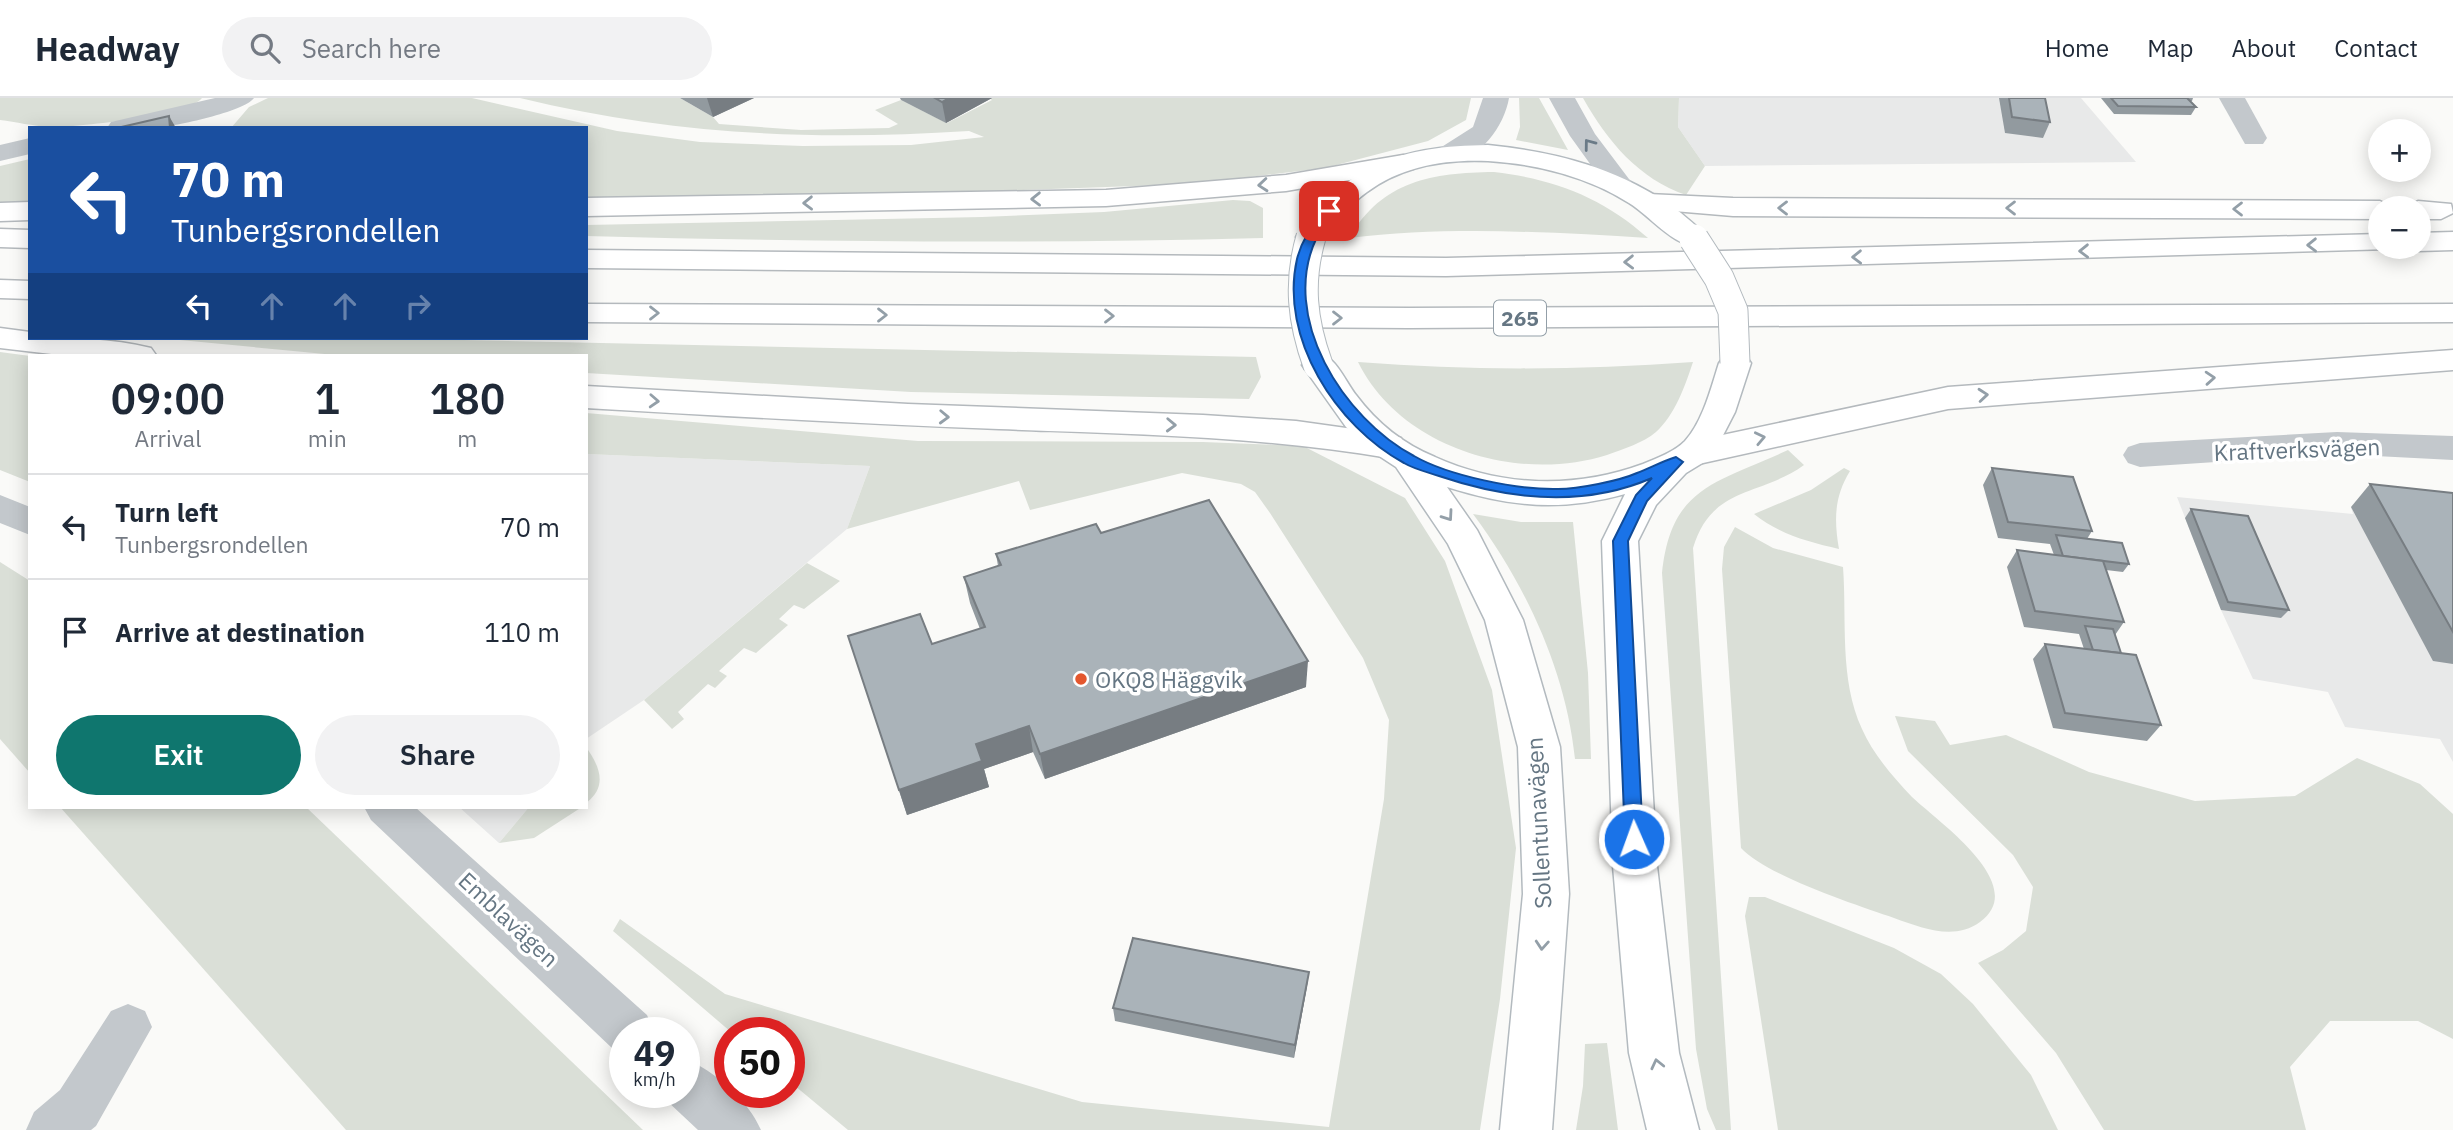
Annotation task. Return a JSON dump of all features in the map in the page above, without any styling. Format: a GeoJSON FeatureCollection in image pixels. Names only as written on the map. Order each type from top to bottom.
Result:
{"type":"FeatureCollection","features":[{"type":"Feature","properties":{"kind":"main road"},"geometry":{"type":"LineString","coordinates":[[588,207],[1106,198],[1286,183],[1450,154],[1535,156],[1592,173],[1622,187],[1648,202],[1693,239],[1719,278],[1733,311],[1735,363],[1723,403],[1685,457],[1641,498],[1620,541],[1635,866],[1654,1053],[1673,1130]]}},
{"type":"Feature","properties":{"kind":"main road"},"geometry":{"type":"LineString","coordinates":[[1399,453],[1345,408],[1318,365],[1304,327],[1300,293],[1303,260],[1311,237],[1329,211],[1359,184],[1403,163]]}},
{"type":"Feature","properties":{"kind":"main road"},"geometry":{"type":"LineString","coordinates":[[1648,202],[1733,207],[2368,210]]}},
{"type":"Feature","properties":{"kind":"main road"},"geometry":{"type":"LineString","coordinates":[[0,212],[28,211]]}},
{"type":"Feature","properties":{"kind":"main road"},"geometry":{"type":"LineString","coordinates":[[0,238],[28,239]]}},
{"type":"Feature","properties":{"kind":"main road"},"geometry":{"type":"LineString","coordinates":[[2431,242],[2453,242]]}},
{"type":"Feature","properties":{"kind":"main road"},"geometry":{"type":"LineString","coordinates":[[588,259],[1446,267],[2368,243]]}},
{"type":"Feature","properties":{"kind":"main road"},"geometry":{"type":"LineString","coordinates":[[0,289],[28,290]]}},
{"type":"Feature","properties":{"kind":"main road","name":"265"},"geometry":{"type":"LineString","coordinates":[[588,313],[1409,318],[2453,313]]}},
{"type":"Feature","properties":{"kind":"main road"},"geometry":{"type":"LineString","coordinates":[[0,338],[132,354]]}},
{"type":"Feature","properties":{"kind":"main road"},"geometry":{"type":"LineString","coordinates":[[588,397],[876,414],[1218,426],[1322,433],[1399,453],[1484,486],[1560,495],[1636,479],[1685,457],[1948,398],[2453,360]]}},
{"type":"Feature","properties":{"kind":"main road","name":"Sollentunavägen"},"geometry":{"type":"LineString","coordinates":[[1399,453],[1464,539],[1504,620],[1539,747],[1546,894],[1526,1130]]}},
{"type":"Feature","properties":{"kind":"street"},"geometry":{"type":"LineString","coordinates":[[129,126],[207,109],[241,98]]}},
{"type":"Feature","properties":{"kind":"street"},"geometry":{"type":"LineString","coordinates":[[1450,154],[1485,133],[1494,117],[1496,98]]}},
{"type":"Feature","properties":{"kind":"street"},"geometry":{"type":"LineString","coordinates":[[1562,98],[1583,136],[1622,187]]}},
{"type":"Feature","properties":{"kind":"street"},"geometry":{"type":"LineString","coordinates":[[2232,98],[2255,138]]}},
{"type":"Feature","properties":{"kind":"street"},"geometry":{"type":"LineString","coordinates":[[0,153],[28,146]]}},
{"type":"Feature","properties":{"kind":"street","name":"Kraftverksvägen"},"geometry":{"type":"LineString","coordinates":[[2140,456],[2337,443],[2453,449]]}},
{"type":"Feature","properties":{"kind":"street"},"geometry":{"type":"LineString","coordinates":[[0,508],[28,521]]}},
{"type":"Feature","properties":{"kind":"street","name":"Emblavägen"},"geometry":{"type":"LineString","coordinates":[[388,809],[614,1017]]}},
{"type":"Feature","properties":{"kind":"street"},"geometry":{"type":"LineString","coordinates":[[52,1130],[78,1108],[128,1027]]}},
{"type":"Feature","properties":{"kind":"street"},"geometry":{"type":"LineString","coordinates":[[700,1098],[735,1130]]}},
{"type":"Feature","properties":{"kind":"shaded area"},"geometry":{"type":"Polygon","coordinates":[[[0,98],[202,98],[176,110],[105,123],[42,126],[0,120],[0,98]]]}},
{"type":"Feature","properties":{"kind":"shaded area"},"geometry":{"type":"Polygon","coordinates":[[[268,98],[472,98],[617,131],[700,142],[803,146],[911,145],[984,137],[969,131],[854,135],[743,132],[633,120],[520,98],[680,98],[713,117],[719,124],[801,130],[889,128],[898,124],[875,110],[901,100],[947,123],[992,100],[989,98],[1471,98],[1466,120],[1428,141],[1325,168],[1191,184],[588,206],[588,126],[233,126],[249,107],[268,98]]]}},
{"type":"Feature","properties":{"kind":"shaded area"},"geometry":{"type":"Polygon","coordinates":[[[1519,98],[1539,98],[1568,150],[1516,140],[1520,127],[1519,98]]]}},
{"type":"Feature","properties":{"kind":"shaded area"},"geometry":{"type":"Polygon","coordinates":[[[1583,98],[1679,98],[1678,127],[1705,166],[1686,195],[1653,179],[1626,157],[1592,114],[1583,98]]]}},
{"type":"Feature","properties":{"kind":"shaded area"},"geometry":{"type":"Polygon","coordinates":[[[1679,98],[2081,98],[2136,162],[1705,166],[1678,127],[1679,98]]]}},
{"type":"Feature","properties":{"kind":"shaded area"},"geometry":{"type":"Polygon","coordinates":[[[28,159],[28,202],[0,202],[0,166],[28,159]]]}},
{"type":"Feature","properties":{"kind":"shaded area"},"geometry":{"type":"Polygon","coordinates":[[[1494,172],[1537,180],[1576,192],[1613,211],[1648,238],[1461,231],[1349,238],[1377,203],[1393,192],[1430,178],[1494,172]]]}},
{"type":"Feature","properties":{"kind":"shaded area"},"geometry":{"type":"Polygon","coordinates":[[[1233,200],[1250,201],[1263,208],[1263,238],[925,242],[588,236],[588,225],[1104,212],[1233,200]]]}},
{"type":"Feature","properties":{"kind":"shaded area"},"geometry":{"type":"Polygon","coordinates":[[[180,340],[463,340],[1256,357],[1261,377],[1249,399],[911,392],[588,373],[588,354],[325,354],[180,340]]]}},
{"type":"Feature","properties":{"kind":"shaded area"},"geometry":{"type":"Polygon","coordinates":[[[0,352],[28,356],[28,481],[0,470],[0,352]]]}},
{"type":"Feature","properties":{"kind":"shaded area"},"geometry":{"type":"Polygon","coordinates":[[[1358,362],[1526,368],[1693,362],[1674,409],[1651,436],[1607,455],[1573,463],[1537,465],[1501,461],[1466,452],[1432,437],[1403,417],[1377,392],[1358,362]]]}},
{"type":"Feature","properties":{"kind":"shaded area"},"geometry":{"type":"Polygon","coordinates":[[[588,413],[918,441],[1203,442],[1303,446],[1405,498],[1445,561],[1492,690],[1516,848],[1500,999],[1480,1130],[848,1130],[805,1094],[805,1018],[1082,1102],[1329,1127],[1384,799],[1389,720],[1363,658],[1270,513],[1255,492],[1241,484],[1182,473],[1030,510],[1019,481],[847,529],[870,466],[588,454],[588,413]]]}},
{"type":"Feature","properties":{"kind":"shaded area"},"geometry":{"type":"Polygon","coordinates":[[[1788,450],[1804,465],[1771,483],[1725,502],[1701,528],[1693,548],[1731,1130],[1716,1130],[1707,1109],[1696,1049],[1662,573],[1667,544],[1676,521],[1687,504],[1720,480],[1788,450]]]}},
{"type":"Feature","properties":{"kind":"shaded area"},"geometry":{"type":"Polygon","coordinates":[[[588,454],[870,466],[847,529],[644,700],[588,738],[588,454]]]}},
{"type":"Feature","properties":{"kind":"shaded area"},"geometry":{"type":"Polygon","coordinates":[[[1844,468],[1850,471],[1838,499],[1836,528],[1839,549],[1794,536],[1773,527],[1754,514],[1811,490],[1844,468]]]}},
{"type":"Feature","properties":{"kind":"shaded area"},"geometry":{"type":"Polygon","coordinates":[[[2177,497],[2353,514],[2351,507],[2453,528],[2453,762],[2440,739],[2345,727],[2328,692],[2253,679],[2221,610],[2177,497]]]}},
{"type":"Feature","properties":{"kind":"shaded area"},"geometry":{"type":"Polygon","coordinates":[[[1473,514],[1521,522],[1573,522],[1588,673],[1591,759],[1575,759],[1563,694],[1540,630],[1510,570],[1473,514]]]}},
{"type":"Feature","properties":{"kind":"shaded area"},"geometry":{"type":"Polygon","coordinates":[[[1735,527],[1773,548],[1843,567],[1847,670],[1855,710],[1862,729],[1878,756],[1898,781],[1912,797],[1958,837],[1987,873],[1994,890],[1993,907],[1980,922],[1970,928],[1949,932],[1916,926],[1791,879],[1753,859],[1741,848],[1722,569],[1724,547],[1735,527]]]}},
{"type":"Feature","properties":{"kind":"shaded area"},"geometry":{"type":"Polygon","coordinates":[[[0,562],[28,580],[28,771],[0,739],[0,562]]]}},
{"type":"Feature","properties":{"kind":"shaded area"},"geometry":{"type":"Polygon","coordinates":[[[807,563],[840,581],[804,609],[794,605],[779,619],[788,625],[756,653],[744,648],[719,671],[727,676],[715,688],[708,684],[678,712],[684,719],[672,729],[644,700],[807,563]]]}},
{"type":"Feature","properties":{"kind":"shaded area"},"geometry":{"type":"Polygon","coordinates":[[[1895,716],[1935,721],[1950,745],[2006,735],[2089,772],[2195,801],[2295,796],[2357,758],[2420,784],[2453,814],[2453,1039],[2418,1021],[2330,1021],[2290,1067],[2306,1130],[2104,1130],[2056,1053],[1978,963],[2003,950],[2026,931],[2033,887],[2013,855],[1908,751],[1895,716]]]}},
{"type":"Feature","properties":{"kind":"shaded area"},"geometry":{"type":"Polygon","coordinates":[[[588,750],[599,776],[593,797],[588,801],[588,750]]]}},
{"type":"Feature","properties":{"kind":"shaded area"},"geometry":{"type":"Polygon","coordinates":[[[62,809],[308,809],[609,1097],[609,1108],[620,1108],[643,1130],[346,1130],[62,809]]]}},
{"type":"Feature","properties":{"kind":"shaded area"},"geometry":{"type":"Polygon","coordinates":[[[461,809],[527,809],[499,843],[461,809]]]}},
{"type":"Feature","properties":{"kind":"shaded area"},"geometry":{"type":"Polygon","coordinates":[[[527,809],[579,809],[534,838],[499,843],[527,809]]]}},
{"type":"Feature","properties":{"kind":"shaded area"},"geometry":{"type":"Polygon","coordinates":[[[1749,897],[1765,897],[1894,948],[1941,974],[1973,1004],[2031,1075],[2058,1130],[1778,1130],[1745,916],[1749,897]]]}},
{"type":"Feature","properties":{"kind":"shaded area"},"geometry":{"type":"Polygon","coordinates":[[[620,919],[725,994],[801,1017],[714,1017],[613,931],[620,919]]]}},
{"type":"Feature","properties":{"kind":"shaded area"},"geometry":{"type":"Polygon","coordinates":[[[1607,1043],[1618,1130],[1576,1130],[1583,1086],[1585,1044],[1607,1043]]]}},
{"type":"Feature","properties":{"kind":"building"},"geometry":{"type":"Polygon","coordinates":[[[2009,98],[2045,98],[2050,122],[2012,117],[2009,98]]]}},
{"type":"Feature","properties":{"kind":"building"},"geometry":{"type":"Polygon","coordinates":[[[2111,98],[2187,98],[2196,107],[2118,106],[2111,98]]]}},
{"type":"Feature","properties":{"kind":"building"},"geometry":{"type":"Polygon","coordinates":[[[169,116],[170,126],[126,126],[169,116]]]}},
{"type":"Feature","properties":{"kind":"building"},"geometry":{"type":"Polygon","coordinates":[[[1992,468],[2073,477],[2092,531],[2008,522],[1992,468]]]}},
{"type":"Feature","properties":{"kind":"building"},"geometry":{"type":"Polygon","coordinates":[[[2370,484],[2453,493],[2453,632],[2370,484]]]}},
{"type":"Feature","properties":{"kind":"building","name":"OKQ8 Häggvik"},"geometry":{"type":"Polygon","coordinates":[[[1209,500],[1308,661],[1040,754],[1029,726],[976,744],[982,761],[899,790],[848,636],[920,614],[932,644],[985,627],[964,577],[1001,565],[996,554],[1096,524],[1101,533],[1209,500]]]}},
{"type":"Feature","properties":{"kind":"building"},"geometry":{"type":"Polygon","coordinates":[[[2191,509],[2248,516],[2289,610],[2228,602],[2191,509]]]}},
{"type":"Feature","properties":{"kind":"building"},"geometry":{"type":"Polygon","coordinates":[[[2056,535],[2122,543],[2129,564],[2063,556],[2056,535]]]}},
{"type":"Feature","properties":{"kind":"building"},"geometry":{"type":"Polygon","coordinates":[[[2017,550],[2103,561],[2124,622],[2035,611],[2017,550]]]}},
{"type":"Feature","properties":{"kind":"building"},"geometry":{"type":"Polygon","coordinates":[[[2085,626],[2113,629],[2121,653],[2093,650],[2085,626]]]}},
{"type":"Feature","properties":{"kind":"building"},"geometry":{"type":"Polygon","coordinates":[[[2045,644],[2136,655],[2161,725],[2065,713],[2045,644]]]}},
{"type":"Feature","properties":{"kind":"building"},"geometry":{"type":"Polygon","coordinates":[[[1133,938],[1309,972],[1295,1045],[1113,1008],[1133,938]]]}},
{"type":"Feature","properties":{"kind":"place","name":"OKQ8 Häggvik"},"geometry":{"type":"Point","coordinates":[1081,679]}},
{"type":"Feature","properties":{"kind":"route"},"geometry":{"type":"LineString","coordinates":[[1329,211],[1311,237],[1303,260],[1300,293],[1304,327],[1318,365],[1345,408],[1389,446],[1409,460],[1484,486],[1560,495],[1636,479],[1676,462],[1641,498],[1620,541],[1634,839]]}}]}
